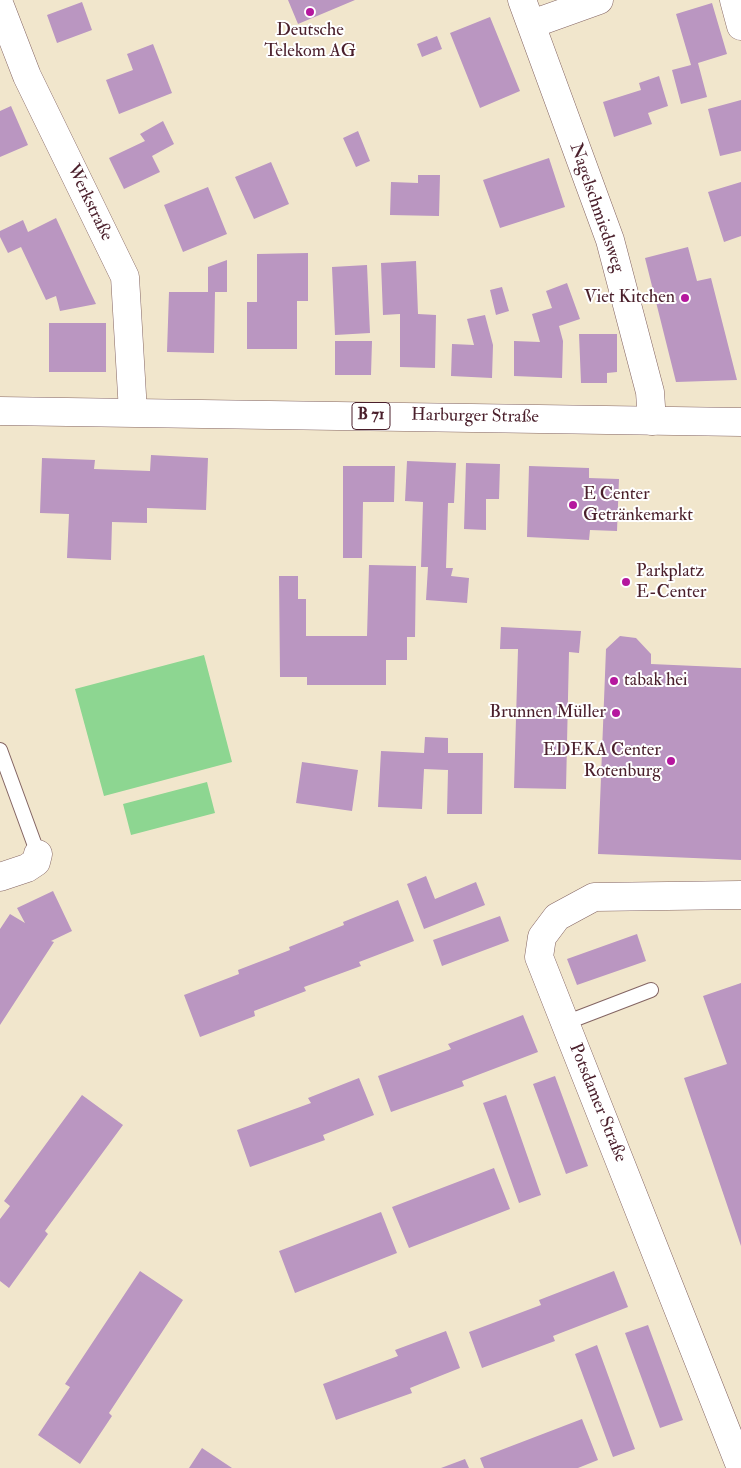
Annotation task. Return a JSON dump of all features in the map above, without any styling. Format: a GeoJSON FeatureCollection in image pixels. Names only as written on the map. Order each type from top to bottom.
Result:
{"type":"FeatureCollection","features":[{"type":"Feature","properties":{"kind":"street"},"geometry":{"type":"LineString","coordinates":[[527,12],[599,0]]}},
{"type":"Feature","properties":{"kind":"street"},"geometry":{"type":"LineString","coordinates":[[734,0],[741,26]]}},
{"type":"Feature","properties":{"kind":"street","name":"Werkstraße"},"geometry":{"type":"LineString","coordinates":[[0,6],[27,76],[125,276],[133,412]]}},
{"type":"Feature","properties":{"kind":"street","name":"Nagelschmiedsweg"},"geometry":{"type":"LineString","coordinates":[[527,12],[610,240],[650,392],[652,421]]}},
{"type":"Feature","properties":{"kind":"street","name":"Harburger Straße"},"geometry":{"type":"LineString","coordinates":[[0,411],[741,422]]}},
{"type":"Feature","properties":{"kind":"street"},"geometry":{"type":"LineString","coordinates":[[0,877],[27,868],[36,862],[38,854]]}},
{"type":"Feature","properties":{"kind":"street","name":"Potsdamer Straße"},"geometry":{"type":"LineString","coordinates":[[741,896],[594,897],[557,917],[542,937],[539,957],[741,1468]]}},
{"type":"Feature","properties":{"kind":"lane"},"geometry":{"type":"LineString","coordinates":[[0,750],[38,854]]}},
{"type":"Feature","properties":{"kind":"lane"},"geometry":{"type":"LineString","coordinates":[[565,1023],[651,990]]}},
{"type":"Feature","properties":{"kind":"green space"},"geometry":{"type":"Polygon","coordinates":[[[204,655],[232,762],[104,796],[75,689],[204,655]]]}},
{"type":"Feature","properties":{"kind":"green space"},"geometry":{"type":"Polygon","coordinates":[[[207,782],[215,813],[131,835],[123,804],[207,782]]]}},
{"type":"Feature","properties":{"kind":"building","name":"Deutsche Telekom AG"},"geometry":{"type":"Polygon","coordinates":[[[288,0],[355,0],[298,24],[288,0]]]}},
{"type":"Feature","properties":{"kind":"building"},"geometry":{"type":"Polygon","coordinates":[[[82,2],[92,30],[57,43],[47,15],[82,2]]]}},
{"type":"Feature","properties":{"kind":"building"},"geometry":{"type":"Polygon","coordinates":[[[712,3],[727,54],[698,63],[707,97],[681,104],[672,70],[691,65],[676,14],[712,3]]]}},
{"type":"Feature","properties":{"kind":"building"},"geometry":{"type":"Polygon","coordinates":[[[490,17],[520,91],[480,108],[450,33],[490,17]]]}},
{"type":"Feature","properties":{"kind":"building"},"geometry":{"type":"Polygon","coordinates":[[[437,36],[442,49],[422,57],[417,44],[437,36]]]}},
{"type":"Feature","properties":{"kind":"building"},"geometry":{"type":"Polygon","coordinates":[[[153,44],[172,93],[119,114],[106,80],[133,70],[127,54],[153,44]]]}},
{"type":"Feature","properties":{"kind":"building"},"geometry":{"type":"Polygon","coordinates":[[[659,76],[668,106],[648,113],[652,124],[614,137],[603,102],[641,90],[639,83],[659,76]]]}},
{"type":"Feature","properties":{"kind":"building"},"geometry":{"type":"Polygon","coordinates":[[[741,100],[741,151],[720,156],[708,109],[741,100]]]}},
{"type":"Feature","properties":{"kind":"building"},"geometry":{"type":"Polygon","coordinates":[[[11,106],[28,145],[0,157],[0,111],[11,106]]]}},
{"type":"Feature","properties":{"kind":"building"},"geometry":{"type":"Polygon","coordinates":[[[163,121],[174,144],[152,156],[160,172],[124,189],[109,158],[145,141],[140,134],[163,121]]]}},
{"type":"Feature","properties":{"kind":"building"},"geometry":{"type":"Polygon","coordinates":[[[358,131],[370,161],[356,167],[343,138],[358,131]]]}},
{"type":"Feature","properties":{"kind":"building"},"geometry":{"type":"Polygon","coordinates":[[[549,158],[565,207],[500,228],[483,180],[549,158]]]}},
{"type":"Feature","properties":{"kind":"building"},"geometry":{"type":"Polygon","coordinates":[[[271,162],[289,204],[254,219],[235,177],[271,162]]]}},
{"type":"Feature","properties":{"kind":"building"},"geometry":{"type":"Polygon","coordinates":[[[418,175],[440,175],[439,216],[390,215],[391,182],[418,183],[418,175]]]}},
{"type":"Feature","properties":{"kind":"building"},"geometry":{"type":"Polygon","coordinates":[[[741,182],[741,236],[724,242],[708,192],[741,182]]]}},
{"type":"Feature","properties":{"kind":"building"},"geometry":{"type":"Polygon","coordinates":[[[208,187],[227,234],[183,252],[164,205],[208,187]]]}},
{"type":"Feature","properties":{"kind":"building"},"geometry":{"type":"Polygon","coordinates":[[[56,218],[96,304],[60,311],[56,296],[46,300],[21,247],[8,253],[0,237],[0,231],[23,220],[28,232],[56,218]]]}},
{"type":"Feature","properties":{"kind":"building","name":"Viet Kitchen"},"geometry":{"type":"Polygon","coordinates":[[[688,247],[697,281],[711,278],[737,380],[676,382],[645,258],[688,247]]]}},
{"type":"Feature","properties":{"kind":"building"},"geometry":{"type":"Polygon","coordinates":[[[308,253],[308,301],[297,301],[297,349],[247,349],[247,302],[257,302],[257,254],[308,253]]]}},
{"type":"Feature","properties":{"kind":"building"},"geometry":{"type":"Polygon","coordinates":[[[227,260],[227,292],[215,292],[214,353],[167,352],[169,292],[208,292],[208,267],[227,260]]]}},
{"type":"Feature","properties":{"kind":"building"},"geometry":{"type":"Polygon","coordinates":[[[416,261],[418,314],[436,315],[435,368],[400,367],[400,314],[383,315],[381,263],[416,261]]]}},
{"type":"Feature","properties":{"kind":"building"},"geometry":{"type":"Polygon","coordinates":[[[367,265],[370,333],[335,335],[332,267],[367,265]]]}},
{"type":"Feature","properties":{"kind":"building"},"geometry":{"type":"Polygon","coordinates":[[[567,283],[580,319],[559,326],[563,341],[562,378],[514,376],[514,341],[540,342],[532,314],[552,308],[546,291],[567,283]]]}},
{"type":"Feature","properties":{"kind":"building"},"geometry":{"type":"Polygon","coordinates":[[[502,287],[509,311],[496,315],[490,290],[502,287]]]}},
{"type":"Feature","properties":{"kind":"building"},"geometry":{"type":"Polygon","coordinates":[[[485,315],[493,345],[492,378],[451,376],[452,344],[474,345],[467,319],[485,315]]]}},
{"type":"Feature","properties":{"kind":"building"},"geometry":{"type":"Polygon","coordinates":[[[49,323],[106,323],[106,372],[49,372],[49,323]]]}},
{"type":"Feature","properties":{"kind":"building"},"geometry":{"type":"Polygon","coordinates":[[[579,334],[617,334],[617,372],[607,373],[607,383],[581,383],[579,334]]]}},
{"type":"Feature","properties":{"kind":"building"},"geometry":{"type":"Polygon","coordinates":[[[335,341],[372,341],[371,375],[335,375],[335,341]]]}},
{"type":"Feature","properties":{"kind":"building"},"geometry":{"type":"Polygon","coordinates":[[[151,455],[208,458],[206,510],[147,508],[147,523],[112,522],[111,560],[67,558],[69,514],[40,513],[42,458],[95,460],[94,469],[150,471],[151,455]]]}},
{"type":"Feature","properties":{"kind":"building"},"geometry":{"type":"Polygon","coordinates":[[[407,461],[456,463],[454,503],[448,503],[446,568],[453,568],[451,576],[469,578],[467,603],[426,600],[428,567],[421,567],[423,502],[405,501],[407,461]]]}},
{"type":"Feature","properties":{"kind":"building"},"geometry":{"type":"Polygon","coordinates":[[[466,463],[500,464],[499,499],[486,499],[486,530],[464,529],[466,463]]]}},
{"type":"Feature","properties":{"kind":"building"},"geometry":{"type":"Polygon","coordinates":[[[343,466],[395,466],[394,502],[363,502],[362,558],[343,558],[343,466]]]}},
{"type":"Feature","properties":{"kind":"building","name":"E Center Getränkemarkt"},"geometry":{"type":"Polygon","coordinates":[[[529,466],[589,468],[589,478],[619,479],[617,531],[590,530],[589,540],[527,537],[529,466]]]}},
{"type":"Feature","properties":{"kind":"building"},"geometry":{"type":"Polygon","coordinates":[[[369,565],[416,566],[415,637],[407,637],[407,660],[386,660],[386,685],[307,685],[307,677],[280,677],[279,576],[298,576],[298,599],[306,599],[306,636],[367,636],[369,565]]]}},
{"type":"Feature","properties":{"kind":"building"},"geometry":{"type":"Polygon","coordinates":[[[501,627],[581,631],[579,653],[569,652],[566,789],[514,788],[518,649],[500,649],[501,627]]]}},
{"type":"Feature","properties":{"kind":"building","name":"EDEKA Center Rotenburg"},"geometry":{"type":"Polygon","coordinates":[[[620,636],[636,638],[651,654],[651,664],[741,668],[741,860],[598,854],[606,649],[620,636]]]}},
{"type":"Feature","properties":{"kind":"building"},"geometry":{"type":"Polygon","coordinates":[[[425,737],[448,738],[448,753],[483,753],[482,814],[447,814],[448,770],[424,769],[422,809],[378,807],[381,751],[424,753],[425,737]]]}},
{"type":"Feature","properties":{"kind":"building"},"geometry":{"type":"Polygon","coordinates":[[[302,762],[358,770],[352,811],[296,803],[302,762]]]}},
{"type":"Feature","properties":{"kind":"building"},"geometry":{"type":"Polygon","coordinates":[[[426,876],[435,899],[476,882],[485,905],[424,929],[407,884],[426,876]]]}},
{"type":"Feature","properties":{"kind":"building"},"geometry":{"type":"Polygon","coordinates":[[[53,891],[72,931],[51,941],[54,942],[0,1025],[0,929],[10,914],[25,923],[17,908],[53,891]]]}},
{"type":"Feature","properties":{"kind":"building"},"geometry":{"type":"Polygon","coordinates":[[[398,900],[414,941],[359,962],[361,966],[304,987],[306,991],[254,1011],[255,1016],[200,1037],[184,995],[239,974],[238,970],[290,950],[289,947],[344,925],[343,922],[398,900]]]}},
{"type":"Feature","properties":{"kind":"building"},"geometry":{"type":"Polygon","coordinates":[[[500,916],[509,941],[442,966],[433,940],[500,916]]]}},
{"type":"Feature","properties":{"kind":"building"},"geometry":{"type":"Polygon","coordinates":[[[637,934],[646,961],[577,985],[567,959],[637,934]]]}},
{"type":"Feature","properties":{"kind":"building"},"geometry":{"type":"Polygon","coordinates":[[[741,983],[741,1246],[684,1078],[727,1064],[703,996],[741,983]]]}},
{"type":"Feature","properties":{"kind":"building"},"geometry":{"type":"Polygon","coordinates":[[[523,1015],[538,1052],[462,1081],[464,1086],[391,1112],[378,1076],[451,1049],[448,1044],[523,1015]]]}},
{"type":"Feature","properties":{"kind":"building"},"geometry":{"type":"Polygon","coordinates":[[[555,1076],[588,1166],[566,1174],[533,1084],[555,1076]]]}},
{"type":"Feature","properties":{"kind":"building"},"geometry":{"type":"Polygon","coordinates":[[[359,1078],[374,1115],[323,1135],[325,1140],[250,1167],[237,1130],[311,1103],[308,1098],[359,1078]]]}},
{"type":"Feature","properties":{"kind":"building"},"geometry":{"type":"Polygon","coordinates":[[[82,1095],[123,1125],[45,1231],[48,1234],[9,1288],[0,1281],[0,1219],[10,1206],[4,1201],[82,1095]]]}},
{"type":"Feature","properties":{"kind":"building"},"geometry":{"type":"Polygon","coordinates":[[[506,1095],[541,1195],[519,1203],[483,1103],[506,1095]]]}},
{"type":"Feature","properties":{"kind":"building"},"geometry":{"type":"Polygon","coordinates":[[[494,1168],[510,1209],[409,1248],[392,1207],[494,1168]]]}},
{"type":"Feature","properties":{"kind":"building"},"geometry":{"type":"Polygon","coordinates":[[[381,1212],[397,1253],[295,1293],[279,1251],[381,1212]]]}},
{"type":"Feature","properties":{"kind":"building"},"geometry":{"type":"Polygon","coordinates":[[[140,1271],[183,1300],[109,1413],[112,1416],[80,1464],[38,1435],[70,1387],[65,1384],[140,1271]]]}},
{"type":"Feature","properties":{"kind":"building"},"geometry":{"type":"Polygon","coordinates":[[[614,1271],[628,1307],[553,1336],[555,1341],[482,1368],[469,1332],[541,1305],[539,1300],[614,1271]]]}},
{"type":"Feature","properties":{"kind":"building"},"geometry":{"type":"Polygon","coordinates":[[[648,1325],[683,1420],[660,1428],[625,1333],[648,1325]]]}},
{"type":"Feature","properties":{"kind":"building"},"geometry":{"type":"Polygon","coordinates":[[[446,1331],[460,1368],[410,1388],[412,1393],[336,1420],[323,1384],[398,1356],[395,1350],[446,1331]]]}},
{"type":"Feature","properties":{"kind":"building"},"geometry":{"type":"Polygon","coordinates":[[[597,1345],[635,1449],[613,1457],[575,1354],[597,1345]]]}},
{"type":"Feature","properties":{"kind":"building"},"geometry":{"type":"Polygon","coordinates":[[[582,1419],[598,1460],[578,1468],[484,1468],[480,1458],[582,1419]]]}},
{"type":"Feature","properties":{"kind":"building"},"geometry":{"type":"Polygon","coordinates":[[[202,1448],[232,1468],[189,1468],[202,1448]]]}},
{"type":"Feature","properties":{"kind":"building"},"geometry":{"type":"Polygon","coordinates":[[[465,1459],[469,1468],[441,1468],[465,1459]]]}},
{"type":"Feature","properties":{"kind":"place","name":"Deutsche Telekom AG"},"geometry":{"type":"Point","coordinates":[310,12]}},
{"type":"Feature","properties":{"kind":"place","name":"Viet Kitchen"},"geometry":{"type":"Point","coordinates":[685,298]}},
{"type":"Feature","properties":{"kind":"place","name":"E Center Getränkemarkt"},"geometry":{"type":"Point","coordinates":[573,505]}},
{"type":"Feature","properties":{"kind":"place","name":"Parkplatz E-Center"},"geometry":{"type":"Point","coordinates":[626,582]}},
{"type":"Feature","properties":{"kind":"place","name":"tabak hei"},"geometry":{"type":"Point","coordinates":[614,681]}},
{"type":"Feature","properties":{"kind":"place","name":"Brunnen Müller"},"geometry":{"type":"Point","coordinates":[616,713]}},
{"type":"Feature","properties":{"kind":"place","name":"EDEKA Center Rotenburg"},"geometry":{"type":"Point","coordinates":[671,761]}}]}
